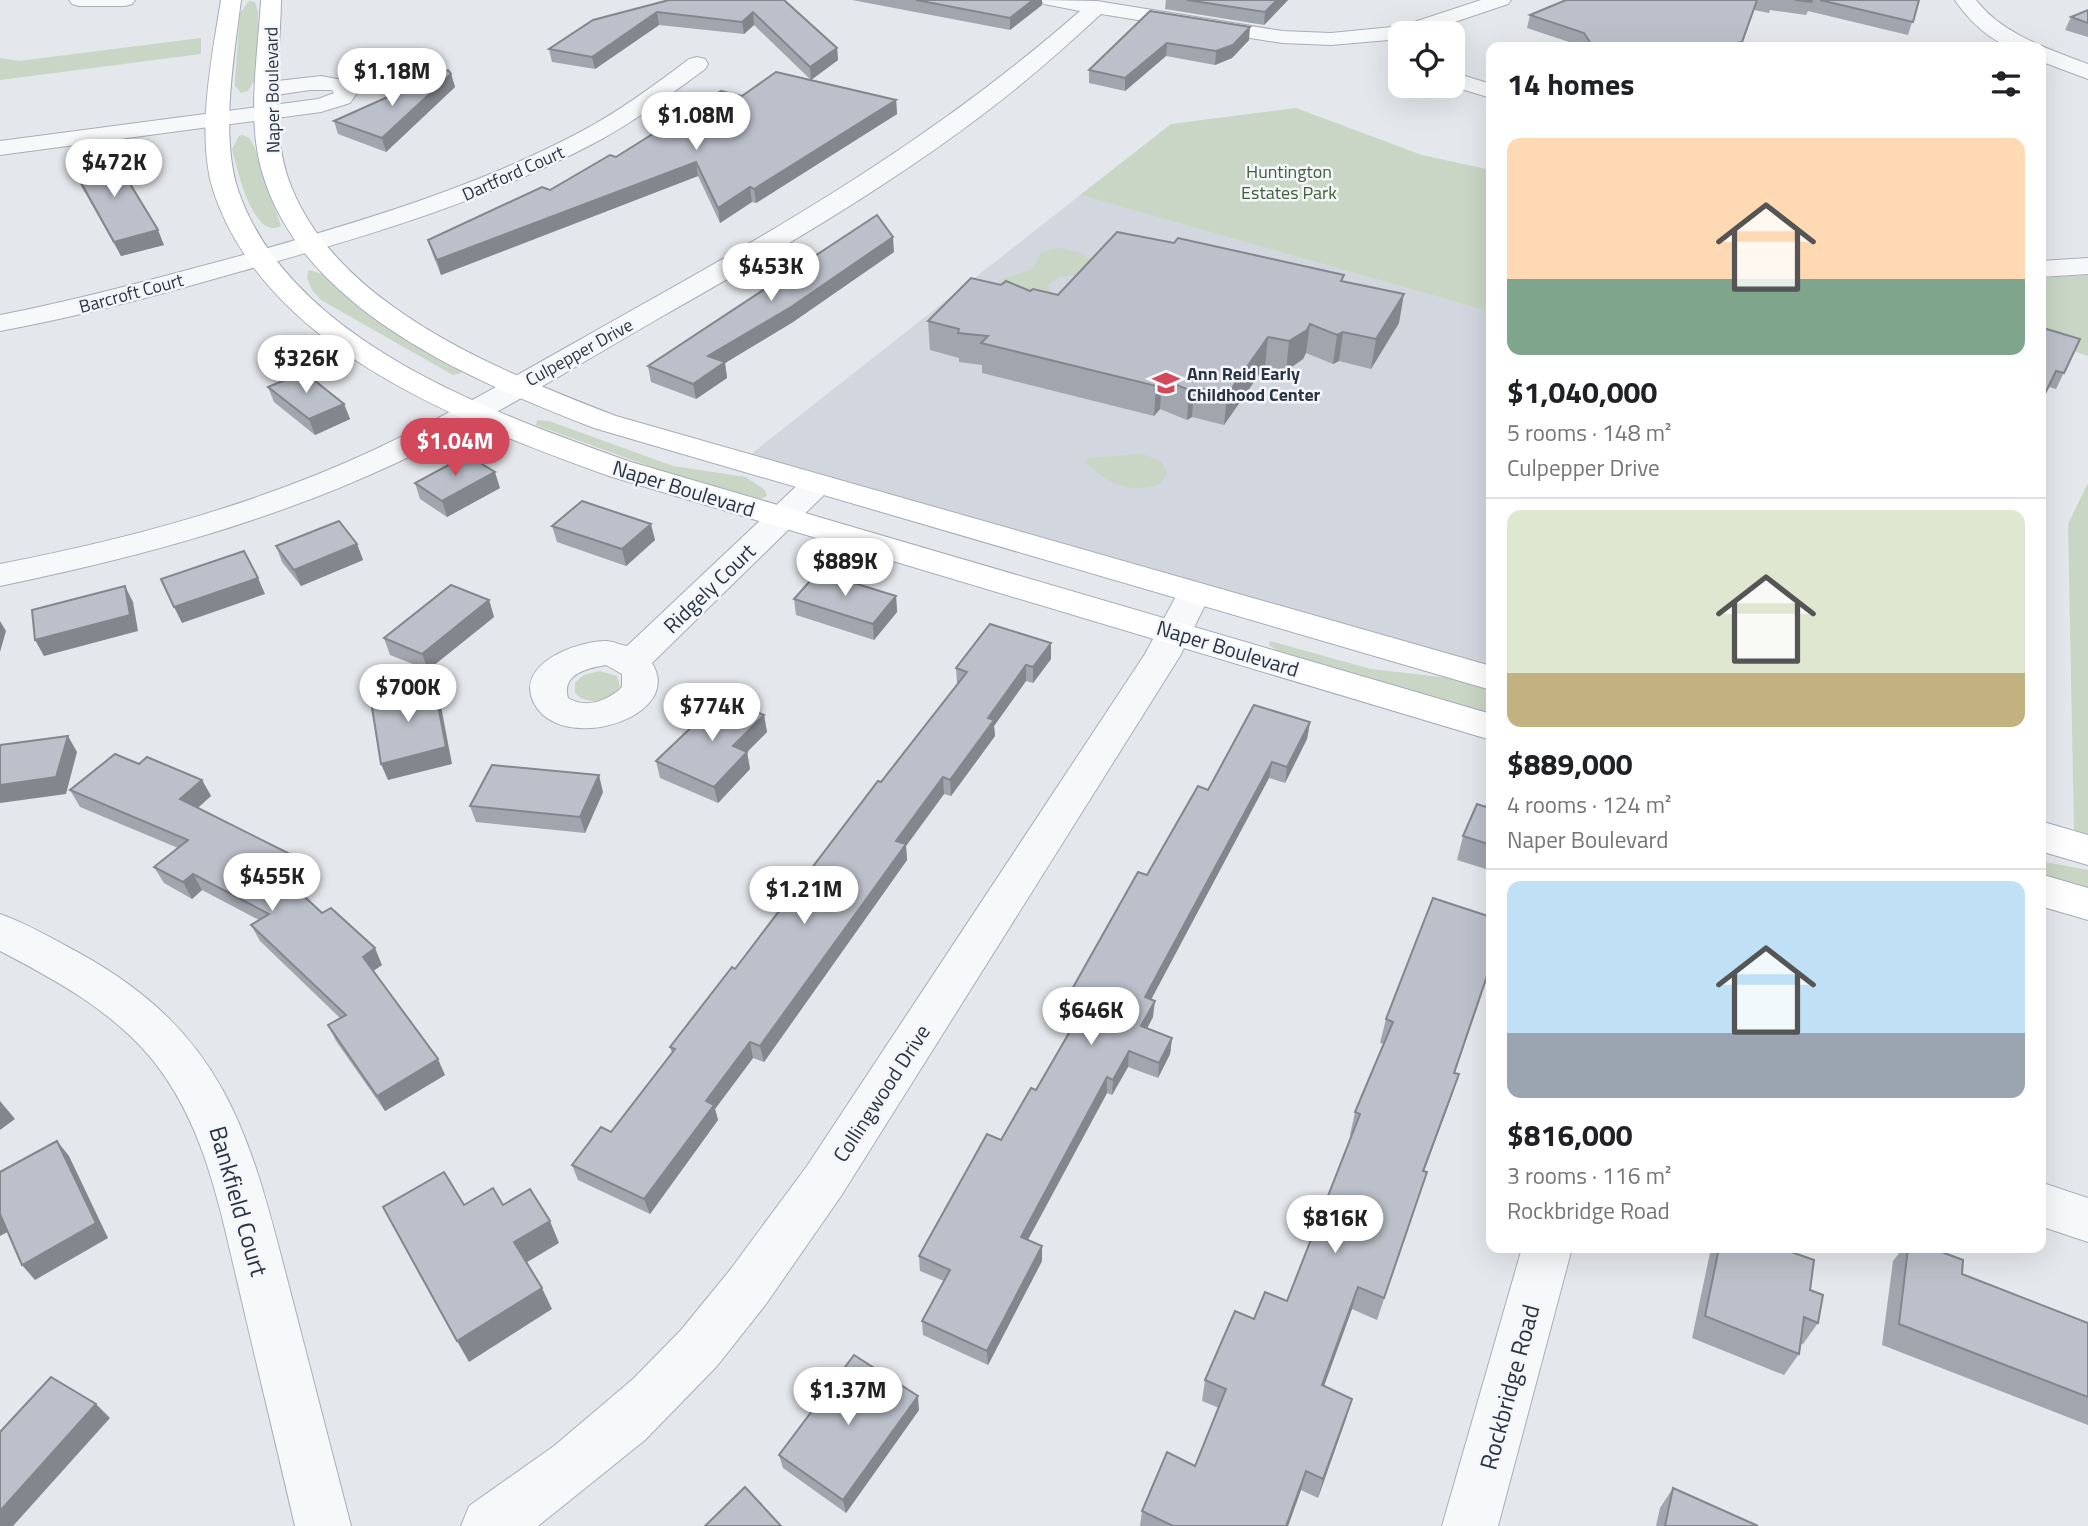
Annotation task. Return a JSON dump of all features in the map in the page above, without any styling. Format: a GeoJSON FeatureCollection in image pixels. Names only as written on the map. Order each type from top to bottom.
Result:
{"type":"FeatureCollection","features":[{"type":"Feature","properties":{"kind":"main road","name":"Naper Boulevard"},"geometry":{"type":"LineString","coordinates":[[231,0],[225,42],[221,158],[226,189],[239,222],[271,272],[299,300],[352,343],[413,382],[541,442],[620,470],[782,518],[1184,612],[1486,677]]}},
{"type":"Feature","properties":{"kind":"main road","name":"Naper Boulevard"},"geometry":{"type":"LineString","coordinates":[[271,0],[270,145],[275,176],[290,209],[311,244],[340,276],[406,326],[457,356],[517,386],[605,422],[816,485],[1184,612],[1486,725]]}},
{"type":"Feature","properties":{"kind":"main road"},"geometry":{"type":"LineString","coordinates":[[2046,838],[2088,850]]}},
{"type":"Feature","properties":{"kind":"main road"},"geometry":{"type":"LineString","coordinates":[[2046,892],[2088,904]]}},
{"type":"Feature","properties":{"kind":"street"},"geometry":{"type":"LineString","coordinates":[[79,0],[125,0]]}},
{"type":"Feature","properties":{"kind":"street"},"geometry":{"type":"LineString","coordinates":[[1051,0],[1282,37],[1331,39],[1380,36],[1426,27],[1501,0]]}},
{"type":"Feature","properties":{"kind":"street"},"geometry":{"type":"LineString","coordinates":[[1965,0],[1980,17],[2019,42]]}},
{"type":"Feature","properties":{"kind":"street","name":"Culpepper Drive"},"geometry":{"type":"LineString","coordinates":[[0,575],[132,547],[275,502],[361,467],[474,412],[759,250],[884,173],[989,99],[1097,8]]}},
{"type":"Feature","properties":{"kind":"street"},"geometry":{"type":"LineString","coordinates":[[1380,36],[1388,42]]}},
{"type":"Feature","properties":{"kind":"street"},"geometry":{"type":"LineString","coordinates":[[2046,55],[2088,72]]}},
{"type":"Feature","properties":{"kind":"street","name":"Dartford Court"},"geometry":{"type":"LineString","coordinates":[[261,258],[421,211],[531,168],[631,114],[697,64]]}},
{"type":"Feature","properties":{"kind":"street"},"geometry":{"type":"LineString","coordinates":[[1465,83],[1486,89]]}},
{"type":"Feature","properties":{"kind":"street"},"geometry":{"type":"LineString","coordinates":[[0,148],[221,119],[269,100]]}},
{"type":"Feature","properties":{"kind":"street","name":"Barcroft Court"},"geometry":{"type":"LineString","coordinates":[[0,323],[80,307],[261,258]]}},
{"type":"Feature","properties":{"kind":"street"},"geometry":{"type":"LineString","coordinates":[[2046,269],[2088,266]]}},
{"type":"Feature","properties":{"kind":"street","name":"Ridgely Court"},"geometry":{"type":"LineString","coordinates":[[632,662],[816,485]]}},
{"type":"Feature","properties":{"kind":"street","name":"Collingwood Drive"},"geometry":{"type":"LineString","coordinates":[[489,1526],[587,1455],[640,1409],[698,1349],[767,1264],[824,1181],[1162,656],[1184,612]]}},
{"type":"Feature","properties":{"kind":"street","name":"Bankfield Court"},"geometry":{"type":"LineString","coordinates":[[0,931],[64,965],[113,995],[136,1014],[183,1064],[216,1120],[241,1193],[323,1526]]}},
{"type":"Feature","properties":{"kind":"street"},"geometry":{"type":"LineString","coordinates":[[2046,1206],[2088,1220]]}},
{"type":"Feature","properties":{"kind":"street","name":"Rockbridge Road"},"geometry":{"type":"LineString","coordinates":[[1470,1526],[1546,1253]]}},
{"type":"Feature","properties":{"kind":"shaded area","name":"Ann Reid Early Childhood Center"},"geometry":{"type":"Polygon","coordinates":[[[1080,195],[1486,311],[1486,665],[751,454],[1080,195]]]}},
{"type":"Feature","properties":{"kind":"green space"},"geometry":{"type":"Polygon","coordinates":[[[249,1],[255,2],[258,12],[257,76],[248,91],[241,93],[235,86],[240,13],[249,1]]]}},
{"type":"Feature","properties":{"kind":"green space"},"geometry":{"type":"Polygon","coordinates":[[[201,38],[201,54],[0,80],[0,58],[19,61],[201,38]]]}},
{"type":"Feature","properties":{"kind":"green space","name":"Huntington Estates Park"},"geometry":{"type":"Polygon","coordinates":[[[1296,108],[1422,155],[1486,169],[1486,311],[1080,195],[1171,124],[1296,108]]]}},
{"type":"Feature","properties":{"kind":"green space"},"geometry":{"type":"Polygon","coordinates":[[[239,136],[249,138],[255,148],[281,226],[271,228],[262,223],[242,186],[232,149],[239,136]]]}},
{"type":"Feature","properties":{"kind":"green space"},"geometry":{"type":"Polygon","coordinates":[[[1061,248],[1082,253],[1092,261],[1077,275],[1059,277],[1048,285],[1052,294],[993,288],[1002,279],[1033,269],[1042,253],[1061,248]]]}},
{"type":"Feature","properties":{"kind":"green space"},"geometry":{"type":"Polygon","coordinates":[[[309,270],[328,276],[462,370],[461,373],[453,375],[321,300],[312,290],[307,277],[309,270]]]}},
{"type":"Feature","properties":{"kind":"green space"},"geometry":{"type":"Polygon","coordinates":[[[2088,275],[2088,356],[2046,342],[2046,278],[2088,275]]]}},
{"type":"Feature","properties":{"kind":"green space"},"geometry":{"type":"Polygon","coordinates":[[[537,420],[549,421],[673,466],[746,477],[765,490],[767,496],[760,499],[665,472],[536,425],[537,420]]]}},
{"type":"Feature","properties":{"kind":"green space"},"geometry":{"type":"Polygon","coordinates":[[[1141,454],[1154,458],[1164,466],[1167,475],[1160,484],[1139,488],[1120,485],[1102,476],[1085,462],[1089,458],[1141,454]]]}},
{"type":"Feature","properties":{"kind":"green space"},"geometry":{"type":"Polygon","coordinates":[[[2088,483],[2088,836],[2074,832],[2068,524],[2088,483]]]}},
{"type":"Feature","properties":{"kind":"green space"},"geometry":{"type":"Polygon","coordinates":[[[1270,641],[1371,669],[1450,678],[1486,689],[1486,713],[1278,651],[1269,645],[1270,641]]]}},
{"type":"Feature","properties":{"kind":"green space"},"geometry":{"type":"Polygon","coordinates":[[[599,671],[617,676],[620,686],[616,691],[605,698],[592,701],[575,693],[575,683],[584,675],[599,671]]]}},
{"type":"Feature","properties":{"kind":"green space"},"geometry":{"type":"Polygon","coordinates":[[[2046,862],[2088,870],[2088,889],[2046,876],[2046,862]]]}},
{"type":"Feature","properties":{"kind":"building"},"geometry":{"type":"Polygon","coordinates":[[[669,0],[784,0],[837,48],[810,67],[753,12],[742,22],[657,12],[592,57],[549,49],[593,20],[669,0]]]}},
{"type":"Feature","properties":{"kind":"building"},"geometry":{"type":"Polygon","coordinates":[[[916,0],[1033,0],[1010,18],[916,0]]]}},
{"type":"Feature","properties":{"kind":"building"},"geometry":{"type":"Polygon","coordinates":[[[1187,0],[1277,0],[1265,12],[1187,0]]]}},
{"type":"Feature","properties":{"kind":"building"},"geometry":{"type":"Polygon","coordinates":[[[1566,0],[1757,0],[1742,42],[1590,42],[1584,33],[1530,15],[1566,0]]]}},
{"type":"Feature","properties":{"kind":"building"},"geometry":{"type":"Polygon","coordinates":[[[1820,0],[1919,0],[1913,22],[1820,0]]]}},
{"type":"Feature","properties":{"kind":"building"},"geometry":{"type":"Polygon","coordinates":[[[2088,10],[2088,23],[2071,17],[2088,10]]]}},
{"type":"Feature","properties":{"kind":"building"},"geometry":{"type":"Polygon","coordinates":[[[1150,11],[1250,27],[1233,45],[1216,51],[1167,43],[1125,78],[1089,70],[1150,11]]]}},
{"type":"Feature","properties":{"kind":"building"},"geometry":{"type":"Polygon","coordinates":[[[448,70],[451,74],[382,138],[334,121],[448,70]]]}},
{"type":"Feature","properties":{"kind":"building"},"geometry":{"type":"Polygon","coordinates":[[[776,72],[896,100],[754,189],[750,187],[718,208],[696,162],[437,260],[428,240],[542,187],[550,190],[610,155],[616,157],[721,91],[742,96],[776,72]]]}},
{"type":"Feature","properties":{"kind":"building"},"geometry":{"type":"Polygon","coordinates":[[[115,159],[158,230],[114,242],[69,161],[115,159]]]}},
{"type":"Feature","properties":{"kind":"building"},"geometry":{"type":"Polygon","coordinates":[[[877,215],[893,237],[791,307],[708,356],[725,362],[693,384],[648,366],[877,215]]]}},
{"type":"Feature","properties":{"kind":"building"},"geometry":{"type":"Polygon","coordinates":[[[1117,232],[1174,243],[1178,238],[1344,275],[1341,281],[1404,294],[1376,339],[1343,332],[1337,335],[1310,324],[1307,330],[1289,341],[1268,337],[1227,395],[1194,387],[1189,390],[1162,379],[1156,386],[981,343],[988,336],[958,333],[959,329],[928,321],[971,278],[1001,285],[1006,281],[1030,291],[1033,289],[1058,295],[1117,232]]]}},
{"type":"Feature","properties":{"kind":"building"},"geometry":{"type":"Polygon","coordinates":[[[2046,329],[2080,339],[2064,373],[2056,371],[2046,392],[2046,329]]]}},
{"type":"Feature","properties":{"kind":"building"},"geometry":{"type":"Polygon","coordinates":[[[304,372],[344,404],[309,419],[268,387],[304,372]]]}},
{"type":"Feature","properties":{"kind":"building"},"geometry":{"type":"Polygon","coordinates":[[[467,455],[495,472],[442,501],[415,483],[467,455]]]}},
{"type":"Feature","properties":{"kind":"building"},"geometry":{"type":"Polygon","coordinates":[[[582,501],[651,524],[622,549],[552,526],[582,501]]]}},
{"type":"Feature","properties":{"kind":"building"},"geometry":{"type":"Polygon","coordinates":[[[339,521],[357,544],[294,570],[276,546],[339,521]]]}},
{"type":"Feature","properties":{"kind":"building"},"geometry":{"type":"Polygon","coordinates":[[[244,551],[258,578],[174,607],[161,579],[244,551]]]}},
{"type":"Feature","properties":{"kind":"building"},"geometry":{"type":"Polygon","coordinates":[[[818,572],[896,596],[873,624],[794,599],[818,572]]]}},
{"type":"Feature","properties":{"kind":"building"},"geometry":{"type":"Polygon","coordinates":[[[451,585],[489,600],[422,654],[384,638],[451,585]]]}},
{"type":"Feature","properties":{"kind":"building"},"geometry":{"type":"Polygon","coordinates":[[[125,586],[130,615],[35,640],[32,610],[125,586]]]}},
{"type":"Feature","properties":{"kind":"building"},"geometry":{"type":"Polygon","coordinates":[[[990,624],[1051,643],[1033,667],[1026,665],[988,718],[994,720],[950,780],[943,777],[896,841],[906,844],[760,1046],[750,1042],[706,1101],[714,1105],[644,1199],[572,1165],[601,1127],[611,1132],[675,1049],[670,1047],[732,967],[735,969],[878,781],[881,782],[967,672],[956,668],[990,624]]]}},
{"type":"Feature","properties":{"kind":"building"},"geometry":{"type":"Polygon","coordinates":[[[434,685],[446,747],[381,764],[371,701],[434,685]]]}},
{"type":"Feature","properties":{"kind":"building"},"geometry":{"type":"Polygon","coordinates":[[[722,698],[764,715],[733,746],[747,752],[714,787],[656,761],[722,698]]]}},
{"type":"Feature","properties":{"kind":"building"},"geometry":{"type":"Polygon","coordinates":[[[1254,705],[1310,722],[1287,767],[1272,762],[1145,997],[1155,1001],[1141,1026],[1172,1038],[1159,1063],[1129,1051],[1113,1080],[1107,1077],[1021,1237],[1042,1246],[987,1351],[922,1321],[950,1270],[919,1256],[987,1134],[1001,1140],[1031,1088],[1036,1090],[1080,1014],[1062,1007],[1138,872],[1147,875],[1198,786],[1208,790],[1254,705]]]}},
{"type":"Feature","properties":{"kind":"building"},"geometry":{"type":"Polygon","coordinates":[[[68,736],[56,777],[0,785],[0,745],[68,736]]]}},
{"type":"Feature","properties":{"kind":"building"},"geometry":{"type":"Polygon","coordinates":[[[115,754],[139,764],[147,757],[202,780],[180,799],[288,853],[273,867],[322,913],[331,908],[375,948],[363,957],[438,1059],[377,1096],[328,1025],[346,1015],[251,925],[269,914],[193,874],[183,882],[154,867],[188,840],[70,790],[115,754]]]}},
{"type":"Feature","properties":{"kind":"building"},"geometry":{"type":"Polygon","coordinates":[[[492,765],[599,775],[580,817],[470,806],[492,765]]]}},
{"type":"Feature","properties":{"kind":"building"},"geometry":{"type":"Polygon","coordinates":[[[1477,804],[1486,807],[1486,843],[1463,836],[1477,804]]]}},
{"type":"Feature","properties":{"kind":"building"},"geometry":{"type":"Polygon","coordinates":[[[1433,898],[1486,915],[1486,979],[1454,1073],[1459,1074],[1423,1171],[1427,1172],[1384,1298],[1358,1287],[1322,1385],[1352,1399],[1323,1479],[1306,1471],[1286,1526],[1173,1526],[1142,1511],[1167,1452],[1195,1466],[1226,1389],[1205,1380],[1235,1311],[1254,1319],[1265,1292],[1287,1301],[1360,1114],[1355,1112],[1393,1022],[1386,1019],[1433,898]]]}},
{"type":"Feature","properties":{"kind":"building"},"geometry":{"type":"Polygon","coordinates":[[[57,1141],[96,1223],[22,1265],[0,1214],[0,1172],[57,1141]]]}},
{"type":"Feature","properties":{"kind":"building"},"geometry":{"type":"Polygon","coordinates":[[[444,1172],[464,1205],[493,1188],[503,1205],[530,1189],[550,1221],[514,1242],[542,1288],[457,1341],[383,1207],[444,1172]]]}},
{"type":"Feature","properties":{"kind":"building"},"geometry":{"type":"Polygon","coordinates":[[[1718,1253],[1794,1253],[1814,1260],[1810,1290],[1823,1295],[1818,1323],[1804,1317],[1799,1354],[1705,1316],[1718,1253]]]}},
{"type":"Feature","properties":{"kind":"building"},"geometry":{"type":"Polygon","coordinates":[[[1907,1253],[1944,1253],[1963,1260],[1962,1274],[2088,1323],[2088,1397],[1899,1324],[1907,1253]]]}},
{"type":"Feature","properties":{"kind":"building"},"geometry":{"type":"Polygon","coordinates":[[[854,1355],[918,1396],[843,1500],[779,1455],[854,1355]]]}},
{"type":"Feature","properties":{"kind":"building"},"geometry":{"type":"Polygon","coordinates":[[[51,1377],[96,1404],[0,1511],[0,1432],[51,1377]]]}},
{"type":"Feature","properties":{"kind":"building"},"geometry":{"type":"Polygon","coordinates":[[[745,1487],[781,1526],[705,1526],[745,1487]]]}},
{"type":"Feature","properties":{"kind":"building"},"geometry":{"type":"Polygon","coordinates":[[[1673,1488],[1758,1526],[1665,1526],[1673,1488]]]}},
{"type":"Feature","properties":{"kind":"place","name":"Ann Reid Early Childhood Center"},"geometry":{"type":"Point","coordinates":[1166,383]}}]}
